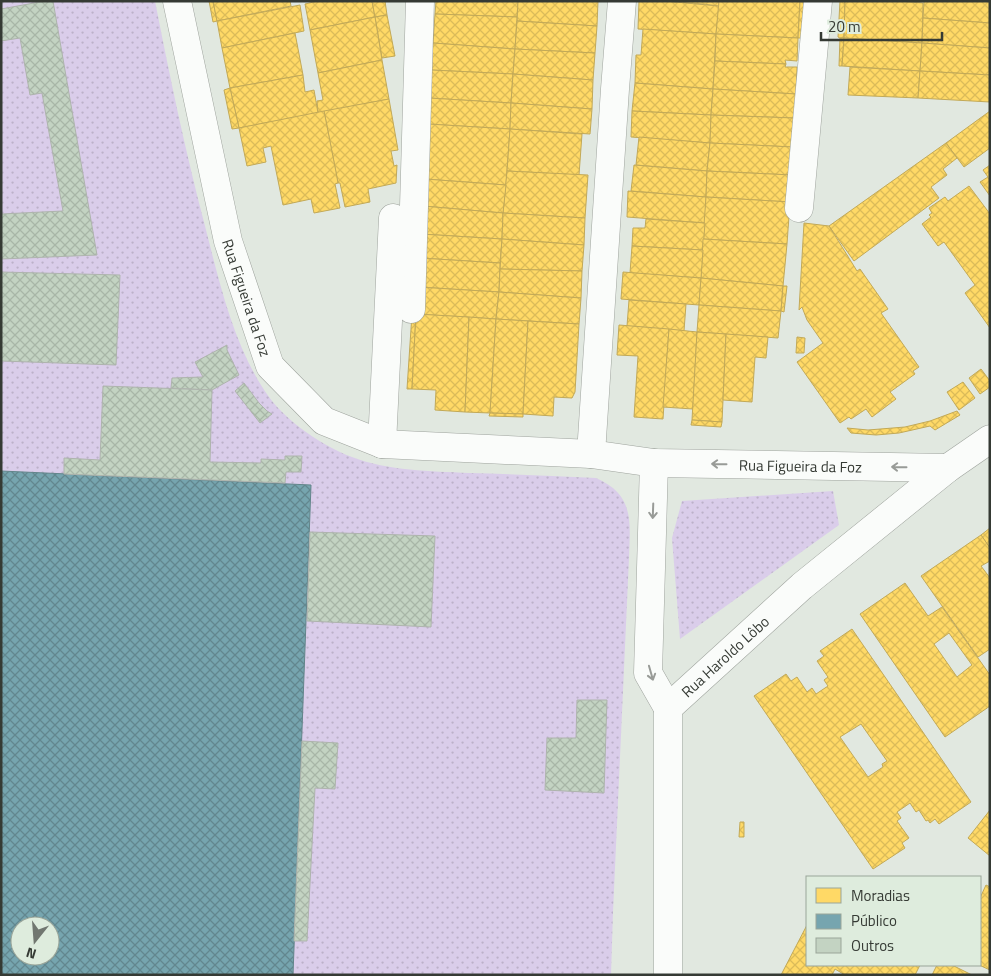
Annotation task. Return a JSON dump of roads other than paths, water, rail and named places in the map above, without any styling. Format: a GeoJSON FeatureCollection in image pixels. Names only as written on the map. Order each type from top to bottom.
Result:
{"type":"FeatureCollection","features":[{"type":"Feature","properties":{"kind":"street","name":"Rua Figueira da Foz"},"geometry":{"type":"LineString","coordinates":[[177,1],[228,241],[270,366],[324,421],[382,444],[591,454],[654,463],[948,468]]}},
{"type":"Feature","properties":{"kind":"street"},"geometry":{"type":"LineString","coordinates":[[411,309],[420,1]]}},
{"type":"Feature","properties":{"kind":"street"},"geometry":{"type":"LineString","coordinates":[[591,454],[622,1]]}},
{"type":"Feature","properties":{"kind":"street"},"geometry":{"type":"LineString","coordinates":[[798,208],[818,1]]}},
{"type":"Feature","properties":{"kind":"street"},"geometry":{"type":"LineString","coordinates":[[382,444],[392,218]]}},
{"type":"Feature","properties":{"kind":"street","name":"Rua Haroldo Lôbo"},"geometry":{"type":"LineString","coordinates":[[668,975],[668,708],[802,586],[948,468],[990,438]]}},
{"type":"Feature","properties":{"kind":"street"},"geometry":{"type":"LineString","coordinates":[[654,463],[648,673],[668,708]]}}]}
